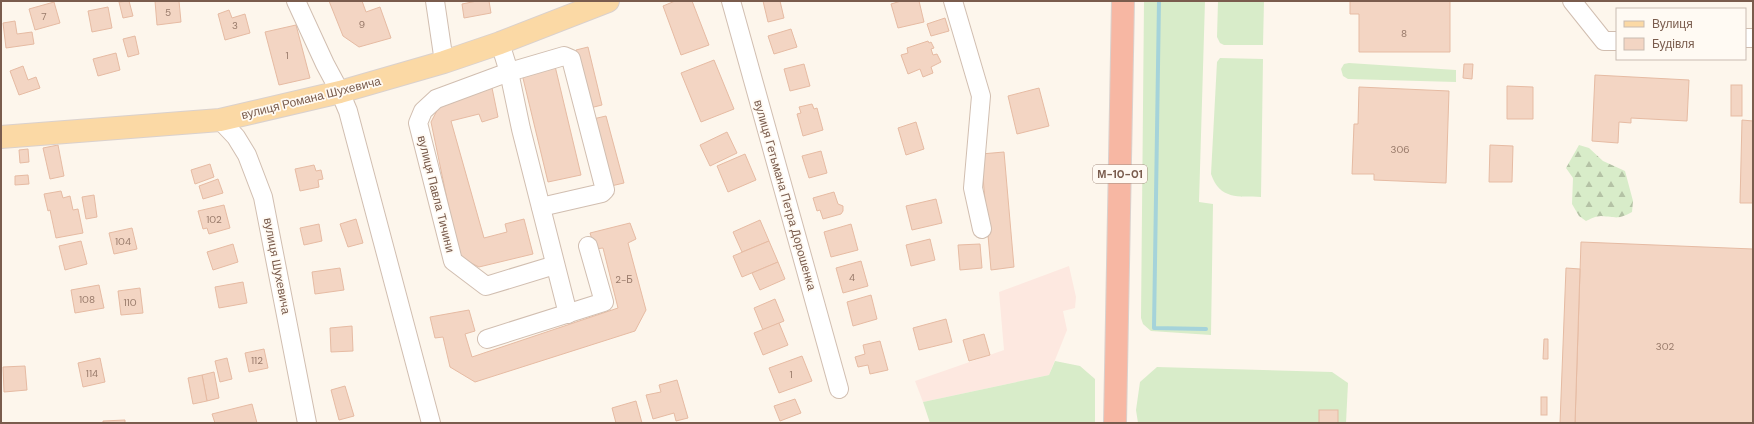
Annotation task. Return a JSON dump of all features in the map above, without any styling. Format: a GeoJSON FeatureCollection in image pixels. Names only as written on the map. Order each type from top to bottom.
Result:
{"type":"FeatureCollection","features":[{"type":"Feature","properties":{"kind":"highway","name":"М-10-01"},"geometry":{"type":"LineString","coordinates":[[1115,423],[1123,1]]}},
{"type":"Feature","properties":{"kind":"main road","name":"вулиця Романа Шухевича"},"geometry":{"type":"LineString","coordinates":[[1,137],[220,120],[340,92],[444,62],[500,43],[608,1]]}},
{"type":"Feature","properties":{"kind":"street"},"geometry":{"type":"LineString","coordinates":[[296,1],[348,111],[431,423]]}},
{"type":"Feature","properties":{"kind":"street"},"geometry":{"type":"LineString","coordinates":[[435,1],[444,62]]}},
{"type":"Feature","properties":{"kind":"street","name":"вулиця Гетьмана Петра Дорошенка"},"geometry":{"type":"LineString","coordinates":[[731,1],[839,389]]}},
{"type":"Feature","properties":{"kind":"street"},"geometry":{"type":"LineString","coordinates":[[953,1],[981,96],[973,188],[982,229]]}},
{"type":"Feature","properties":{"kind":"street"},"geometry":{"type":"LineString","coordinates":[[1572,1],[1604,41],[1616,41]]}},
{"type":"Feature","properties":{"kind":"street"},"geometry":{"type":"LineString","coordinates":[[500,43],[509,72],[568,314]]}},
{"type":"Feature","properties":{"kind":"street","name":"вулиця Павла Тичини"},"geometry":{"type":"LineString","coordinates":[[541,207],[602,193],[605,190],[571,59],[564,56],[509,72],[436,99],[423,111],[418,124],[453,261],[486,286],[556,265]]}},
{"type":"Feature","properties":{"kind":"street","name":"вулиця Шухевича"},"geometry":{"type":"LineString","coordinates":[[220,120],[236,137],[247,155],[263,197],[307,423]]}},
{"type":"Feature","properties":{"kind":"street"},"geometry":{"type":"LineString","coordinates":[[487,339],[604,302],[588,246]]}},
{"type":"Feature","properties":{"kind":"shaded area"},"geometry":{"type":"Polygon","coordinates":[[[1069,266],[1076,297],[1075,308],[1063,311],[1067,330],[1049,375],[923,402],[915,381],[1004,350],[999,292],[1069,266]]]}},
{"type":"Feature","properties":{"kind":"green space"},"geometry":{"type":"Polygon","coordinates":[[[1144,1],[1205,1],[1199,202],[1213,204],[1211,335],[1151,331],[1143,324],[1141,318],[1144,1]]]}},
{"type":"Feature","properties":{"kind":"green space"},"geometry":{"type":"Polygon","coordinates":[[[1218,1],[1264,1],[1263,45],[1224,45],[1220,43],[1217,37],[1218,1]]]}},
{"type":"Feature","properties":{"kind":"green space"},"geometry":{"type":"Polygon","coordinates":[[[1220,58],[1263,59],[1261,197],[1231,195],[1219,188],[1211,174],[1217,62],[1220,58]]]}},
{"type":"Feature","properties":{"kind":"green space"},"geometry":{"type":"Polygon","coordinates":[[[1349,63],[1456,70],[1456,82],[1348,79],[1343,76],[1341,69],[1344,64],[1349,63]]]}},
{"type":"Feature","properties":{"kind":"green space"},"geometry":{"type":"Polygon","coordinates":[[[1579,145],[1589,148],[1603,161],[1625,171],[1633,201],[1632,212],[1620,217],[1599,216],[1586,221],[1579,216],[1572,204],[1573,178],[1566,168],[1579,145]]]}},
{"type":"Feature","properties":{"kind":"green space"},"geometry":{"type":"Polygon","coordinates":[[[1055,361],[1080,366],[1095,379],[1095,423],[930,423],[923,402],[1049,375],[1055,361]]]}},
{"type":"Feature","properties":{"kind":"green space"},"geometry":{"type":"Polygon","coordinates":[[[1157,367],[1332,372],[1348,383],[1346,423],[1138,423],[1136,410],[1140,382],[1157,367]]]}},
{"type":"Feature","properties":{"kind":"building"},"geometry":{"type":"Polygon","coordinates":[[[129,1],[133,16],[123,18],[119,2],[129,1]]]}},
{"type":"Feature","properties":{"kind":"building"},"geometry":{"type":"Polygon","coordinates":[[[155,1],[179,1],[181,22],[157,25],[155,1]]]}},
{"type":"Feature","properties":{"kind":"building"},"geometry":{"type":"Polygon","coordinates":[[[329,1],[362,1],[366,12],[380,7],[391,38],[359,47],[343,36],[329,1]]]}},
{"type":"Feature","properties":{"kind":"building"},"geometry":{"type":"Polygon","coordinates":[[[477,1],[489,1],[491,13],[464,18],[462,4],[477,1]]]}},
{"type":"Feature","properties":{"kind":"building"},"geometry":{"type":"Polygon","coordinates":[[[675,1],[692,1],[709,45],[681,55],[663,6],[675,1]]]}},
{"type":"Feature","properties":{"kind":"building"},"geometry":{"type":"Polygon","coordinates":[[[763,1],[780,1],[784,18],[768,22],[763,1]]]}},
{"type":"Feature","properties":{"kind":"building"},"geometry":{"type":"Polygon","coordinates":[[[901,1],[919,1],[924,22],[898,28],[891,4],[901,1]]]}},
{"type":"Feature","properties":{"kind":"building"},"geometry":{"type":"Polygon","coordinates":[[[1350,1],[1450,1],[1450,52],[1359,52],[1359,14],[1350,14],[1350,1]]]}},
{"type":"Feature","properties":{"kind":"building"},"geometry":{"type":"Polygon","coordinates":[[[54,2],[60,23],[35,30],[29,9],[54,2]]]}},
{"type":"Feature","properties":{"kind":"building"},"geometry":{"type":"Polygon","coordinates":[[[108,7],[112,28],[92,32],[88,11],[108,7]]]}},
{"type":"Feature","properties":{"kind":"building"},"geometry":{"type":"Polygon","coordinates":[[[229,10],[232,18],[245,14],[250,33],[225,40],[218,14],[229,10]]]}},
{"type":"Feature","properties":{"kind":"building"},"geometry":{"type":"Polygon","coordinates":[[[945,18],[949,31],[931,36],[927,24],[945,18]]]}},
{"type":"Feature","properties":{"kind":"building"},"geometry":{"type":"Polygon","coordinates":[[[15,21],[17,34],[32,32],[34,44],[6,48],[3,23],[15,21]]]}},
{"type":"Feature","properties":{"kind":"building"},"geometry":{"type":"Polygon","coordinates":[[[296,25],[310,78],[279,85],[265,32],[296,25]]]}},
{"type":"Feature","properties":{"kind":"building"},"geometry":{"type":"Polygon","coordinates":[[[791,29],[797,47],[774,54],[768,36],[791,29]]]}},
{"type":"Feature","properties":{"kind":"building"},"geometry":{"type":"Polygon","coordinates":[[[135,36],[139,54],[128,57],[123,39],[135,36]]]}},
{"type":"Feature","properties":{"kind":"building"},"geometry":{"type":"Polygon","coordinates":[[[928,41],[929,43],[931,42],[934,48],[931,49],[933,55],[937,54],[941,62],[931,67],[933,73],[923,77],[920,69],[908,74],[901,55],[908,53],[907,48],[928,41]]]}},
{"type":"Feature","properties":{"kind":"building"},"geometry":{"type":"Polygon","coordinates":[[[588,47],[602,105],[590,108],[576,50],[588,47]]]}},
{"type":"Feature","properties":{"kind":"building"},"geometry":{"type":"Polygon","coordinates":[[[116,53],[120,70],[98,76],[93,59],[116,53]]]}},
{"type":"Feature","properties":{"kind":"building"},"geometry":{"type":"Polygon","coordinates":[[[714,60],[734,109],[701,122],[681,73],[714,60]]]}},
{"type":"Feature","properties":{"kind":"building"},"geometry":{"type":"Polygon","coordinates":[[[804,64],[810,86],[790,91],[784,69],[804,64]]]}},
{"type":"Feature","properties":{"kind":"building"},"geometry":{"type":"Polygon","coordinates":[[[1464,64],[1473,64],[1472,79],[1463,78],[1464,64]]]}},
{"type":"Feature","properties":{"kind":"building"},"geometry":{"type":"Polygon","coordinates":[[[23,66],[28,80],[36,77],[40,88],[19,95],[10,71],[23,66]]]}},
{"type":"Feature","properties":{"kind":"building"},"geometry":{"type":"Polygon","coordinates":[[[555,66],[581,175],[548,182],[522,74],[555,66]]]}},
{"type":"Feature","properties":{"kind":"building"},"geometry":{"type":"Polygon","coordinates":[[[1595,75],[1689,80],[1687,121],[1631,118],[1631,123],[1619,122],[1618,143],[1592,141],[1595,75]]]}},
{"type":"Feature","properties":{"kind":"building"},"geometry":{"type":"Polygon","coordinates":[[[491,83],[498,117],[482,122],[479,114],[451,121],[484,238],[507,232],[505,224],[524,219],[533,254],[479,267],[459,257],[431,122],[443,99],[491,83]]]}},
{"type":"Feature","properties":{"kind":"building"},"geometry":{"type":"Polygon","coordinates":[[[1731,85],[1742,85],[1742,116],[1731,116],[1731,85]]]}},
{"type":"Feature","properties":{"kind":"building"},"geometry":{"type":"Polygon","coordinates":[[[1507,86],[1533,87],[1533,119],[1507,119],[1507,86]]]}},
{"type":"Feature","properties":{"kind":"building"},"geometry":{"type":"Polygon","coordinates":[[[1359,87],[1449,91],[1446,183],[1374,180],[1374,174],[1352,174],[1354,124],[1358,124],[1359,87]]]}},
{"type":"Feature","properties":{"kind":"building"},"geometry":{"type":"Polygon","coordinates":[[[1039,88],[1049,126],[1017,134],[1008,96],[1039,88]]]}},
{"type":"Feature","properties":{"kind":"building"},"geometry":{"type":"Polygon","coordinates":[[[812,104],[814,109],[817,108],[823,130],[803,136],[797,114],[801,113],[799,107],[812,104]]]}},
{"type":"Feature","properties":{"kind":"building"},"geometry":{"type":"Polygon","coordinates":[[[606,116],[624,183],[611,186],[593,119],[606,116]]]}},
{"type":"Feature","properties":{"kind":"building"},"geometry":{"type":"Polygon","coordinates":[[[1742,120],[1753,121],[1753,203],[1740,203],[1742,120]]]}},
{"type":"Feature","properties":{"kind":"building"},"geometry":{"type":"Polygon","coordinates":[[[916,122],[924,149],[906,155],[898,128],[916,122]]]}},
{"type":"Feature","properties":{"kind":"building"},"geometry":{"type":"Polygon","coordinates":[[[727,132],[737,153],[710,166],[700,145],[727,132]]]}},
{"type":"Feature","properties":{"kind":"building"},"geometry":{"type":"Polygon","coordinates":[[[58,145],[64,176],[50,179],[43,148],[58,145]]]}},
{"type":"Feature","properties":{"kind":"building"},"geometry":{"type":"Polygon","coordinates":[[[1490,145],[1513,146],[1512,182],[1489,182],[1490,145]]]}},
{"type":"Feature","properties":{"kind":"building"},"geometry":{"type":"Polygon","coordinates":[[[28,149],[29,162],[20,163],[19,150],[28,149]]]}},
{"type":"Feature","properties":{"kind":"building"},"geometry":{"type":"Polygon","coordinates":[[[821,151],[827,173],[809,178],[802,156],[821,151]]]}},
{"type":"Feature","properties":{"kind":"building"},"geometry":{"type":"Polygon","coordinates":[[[1004,152],[1014,267],[991,270],[981,154],[1004,152]]]}},
{"type":"Feature","properties":{"kind":"building"},"geometry":{"type":"Polygon","coordinates":[[[745,154],[756,180],[728,192],[717,166],[745,154]]]}},
{"type":"Feature","properties":{"kind":"building"},"geometry":{"type":"Polygon","coordinates":[[[210,164],[214,177],[195,184],[191,170],[210,164]]]}},
{"type":"Feature","properties":{"kind":"building"},"geometry":{"type":"Polygon","coordinates":[[[314,165],[316,171],[321,170],[323,179],[318,180],[319,187],[300,191],[295,169],[314,165]]]}},
{"type":"Feature","properties":{"kind":"building"},"geometry":{"type":"Polygon","coordinates":[[[28,175],[29,184],[15,185],[15,176],[28,175]]]}},
{"type":"Feature","properties":{"kind":"building"},"geometry":{"type":"Polygon","coordinates":[[[218,179],[223,193],[203,199],[199,186],[218,179]]]}},
{"type":"Feature","properties":{"kind":"building"},"geometry":{"type":"Polygon","coordinates":[[[61,191],[63,198],[70,196],[73,210],[78,209],[83,233],[56,238],[50,210],[48,211],[44,194],[61,191]]]}},
{"type":"Feature","properties":{"kind":"building"},"geometry":{"type":"Polygon","coordinates":[[[834,192],[838,204],[843,206],[843,211],[841,214],[823,219],[820,210],[817,211],[813,198],[834,192]]]}},
{"type":"Feature","properties":{"kind":"building"},"geometry":{"type":"Polygon","coordinates":[[[94,195],[97,217],[86,219],[82,197],[94,195]]]}},
{"type":"Feature","properties":{"kind":"building"},"geometry":{"type":"Polygon","coordinates":[[[936,199],[942,223],[912,230],[906,206],[936,199]]]}},
{"type":"Feature","properties":{"kind":"building"},"geometry":{"type":"Polygon","coordinates":[[[224,205],[230,228],[209,234],[207,228],[203,229],[198,211],[224,205]]]}},
{"type":"Feature","properties":{"kind":"building"},"geometry":{"type":"Polygon","coordinates":[[[356,219],[363,243],[348,247],[340,224],[356,219]]]}},
{"type":"Feature","properties":{"kind":"building"},"geometry":{"type":"Polygon","coordinates":[[[760,220],[769,241],[742,252],[733,232],[760,220]]]}},
{"type":"Feature","properties":{"kind":"building"},"geometry":{"type":"Polygon","coordinates":[[[630,223],[636,239],[628,243],[646,310],[635,331],[475,382],[450,367],[443,337],[435,338],[430,317],[469,310],[475,331],[465,334],[472,357],[618,308],[603,248],[595,249],[590,233],[630,223]]]}},
{"type":"Feature","properties":{"kind":"building"},"geometry":{"type":"Polygon","coordinates":[[[319,224],[322,241],[304,245],[300,228],[319,224]]]}},
{"type":"Feature","properties":{"kind":"building"},"geometry":{"type":"Polygon","coordinates":[[[851,224],[858,250],[831,257],[824,232],[851,224]]]}},
{"type":"Feature","properties":{"kind":"building"},"geometry":{"type":"Polygon","coordinates":[[[132,228],[137,249],[114,254],[109,233],[132,228]]]}},
{"type":"Feature","properties":{"kind":"building"},"geometry":{"type":"Polygon","coordinates":[[[930,239],[935,260],[911,266],[906,245],[930,239]]]}},
{"type":"Feature","properties":{"kind":"building"},"geometry":{"type":"Polygon","coordinates":[[[81,241],[87,264],[65,270],[59,246],[81,241]]]}},
{"type":"Feature","properties":{"kind":"building"},"geometry":{"type":"Polygon","coordinates":[[[769,241],[778,262],[742,277],[733,256],[769,241]]]}},
{"type":"Feature","properties":{"kind":"building"},"geometry":{"type":"Polygon","coordinates":[[[1581,242],[1753,249],[1753,423],[1575,423],[1581,242]]]}},
{"type":"Feature","properties":{"kind":"building"},"geometry":{"type":"Polygon","coordinates":[[[233,244],[238,262],[213,270],[207,252],[233,244]]]}},
{"type":"Feature","properties":{"kind":"building"},"geometry":{"type":"Polygon","coordinates":[[[980,244],[982,268],[960,270],[958,245],[980,244]]]}},
{"type":"Feature","properties":{"kind":"building"},"geometry":{"type":"Polygon","coordinates":[[[861,261],[868,286],[843,293],[836,268],[861,261]]]}},
{"type":"Feature","properties":{"kind":"building"},"geometry":{"type":"Polygon","coordinates":[[[778,262],[785,279],[760,290],[752,273],[778,262]]]}},
{"type":"Feature","properties":{"kind":"building"},"geometry":{"type":"Polygon","coordinates":[[[340,268],[344,290],[315,294],[312,272],[340,268]]]}},
{"type":"Feature","properties":{"kind":"building"},"geometry":{"type":"Polygon","coordinates":[[[1566,268],[1580,269],[1575,423],[1560,423],[1566,268]]]}},
{"type":"Feature","properties":{"kind":"building"},"geometry":{"type":"Polygon","coordinates":[[[243,282],[247,303],[219,308],[215,287],[243,282]]]}},
{"type":"Feature","properties":{"kind":"building"},"geometry":{"type":"Polygon","coordinates":[[[99,285],[104,308],[75,313],[71,290],[99,285]]]}},
{"type":"Feature","properties":{"kind":"building"},"geometry":{"type":"Polygon","coordinates":[[[140,288],[143,313],[121,315],[118,291],[140,288]]]}},
{"type":"Feature","properties":{"kind":"building"},"geometry":{"type":"Polygon","coordinates":[[[871,295],[877,319],[853,326],[847,302],[871,295]]]}},
{"type":"Feature","properties":{"kind":"building"},"geometry":{"type":"Polygon","coordinates":[[[775,299],[784,321],[763,330],[754,308],[775,299]]]}},
{"type":"Feature","properties":{"kind":"building"},"geometry":{"type":"Polygon","coordinates":[[[946,319],[952,342],[919,350],[913,328],[946,319]]]}},
{"type":"Feature","properties":{"kind":"building"},"geometry":{"type":"Polygon","coordinates":[[[779,323],[788,345],[763,355],[754,333],[779,323]]]}},
{"type":"Feature","properties":{"kind":"building"},"geometry":{"type":"Polygon","coordinates":[[[352,326],[353,351],[331,352],[330,328],[352,326]]]}},
{"type":"Feature","properties":{"kind":"building"},"geometry":{"type":"Polygon","coordinates":[[[984,334],[990,355],[969,361],[963,340],[984,334]]]}},
{"type":"Feature","properties":{"kind":"building"},"geometry":{"type":"Polygon","coordinates":[[[1544,339],[1548,339],[1548,359],[1543,359],[1544,339]]]}},
{"type":"Feature","properties":{"kind":"building"},"geometry":{"type":"Polygon","coordinates":[[[880,341],[888,370],[870,374],[868,365],[858,367],[855,357],[865,354],[863,345],[880,341]]]}},
{"type":"Feature","properties":{"kind":"building"},"geometry":{"type":"Polygon","coordinates":[[[264,349],[268,368],[249,372],[245,353],[264,349]]]}},
{"type":"Feature","properties":{"kind":"building"},"geometry":{"type":"Polygon","coordinates":[[[802,356],[812,381],[779,393],[769,368],[802,356]]]}},
{"type":"Feature","properties":{"kind":"building"},"geometry":{"type":"Polygon","coordinates":[[[100,358],[105,382],[83,387],[78,363],[100,358]]]}},
{"type":"Feature","properties":{"kind":"building"},"geometry":{"type":"Polygon","coordinates":[[[227,358],[232,379],[220,382],[215,361],[227,358]]]}},
{"type":"Feature","properties":{"kind":"building"},"geometry":{"type":"Polygon","coordinates":[[[25,366],[27,390],[4,392],[3,367],[25,366]]]}},
{"type":"Feature","properties":{"kind":"building"},"geometry":{"type":"Polygon","coordinates":[[[214,372],[219,398],[207,401],[202,375],[214,372]]]}},
{"type":"Feature","properties":{"kind":"building"},"geometry":{"type":"Polygon","coordinates":[[[202,375],[207,401],[193,404],[188,378],[202,375]]]}},
{"type":"Feature","properties":{"kind":"building"},"geometry":{"type":"Polygon","coordinates":[[[677,380],[688,418],[676,421],[674,413],[653,419],[646,395],[661,392],[659,385],[677,380]]]}},
{"type":"Feature","properties":{"kind":"building"},"geometry":{"type":"Polygon","coordinates":[[[345,386],[354,416],[339,420],[331,390],[345,386]]]}},
{"type":"Feature","properties":{"kind":"building"},"geometry":{"type":"Polygon","coordinates":[[[1541,397],[1547,397],[1547,415],[1541,415],[1541,397]]]}},
{"type":"Feature","properties":{"kind":"building"},"geometry":{"type":"Polygon","coordinates":[[[795,399],[801,413],[780,421],[774,406],[795,399]]]}},
{"type":"Feature","properties":{"kind":"building"},"geometry":{"type":"Polygon","coordinates":[[[636,401],[642,423],[616,423],[612,408],[636,401]]]}},
{"type":"Feature","properties":{"kind":"building"},"geometry":{"type":"Polygon","coordinates":[[[252,404],[257,423],[215,423],[212,414],[252,404]]]}},
{"type":"Feature","properties":{"kind":"building"},"geometry":{"type":"Polygon","coordinates":[[[1319,410],[1338,410],[1338,423],[1319,423],[1319,410]]]}},
{"type":"Feature","properties":{"kind":"building"},"geometry":{"type":"Polygon","coordinates":[[[125,420],[125,423],[103,423],[103,421],[125,420]]]}},
{"type":"Feature","properties":{"kind":"waterway"},"geometry":{"type":"LineString","coordinates":[[1159,1],[1154,328],[1206,329]]}}]}
